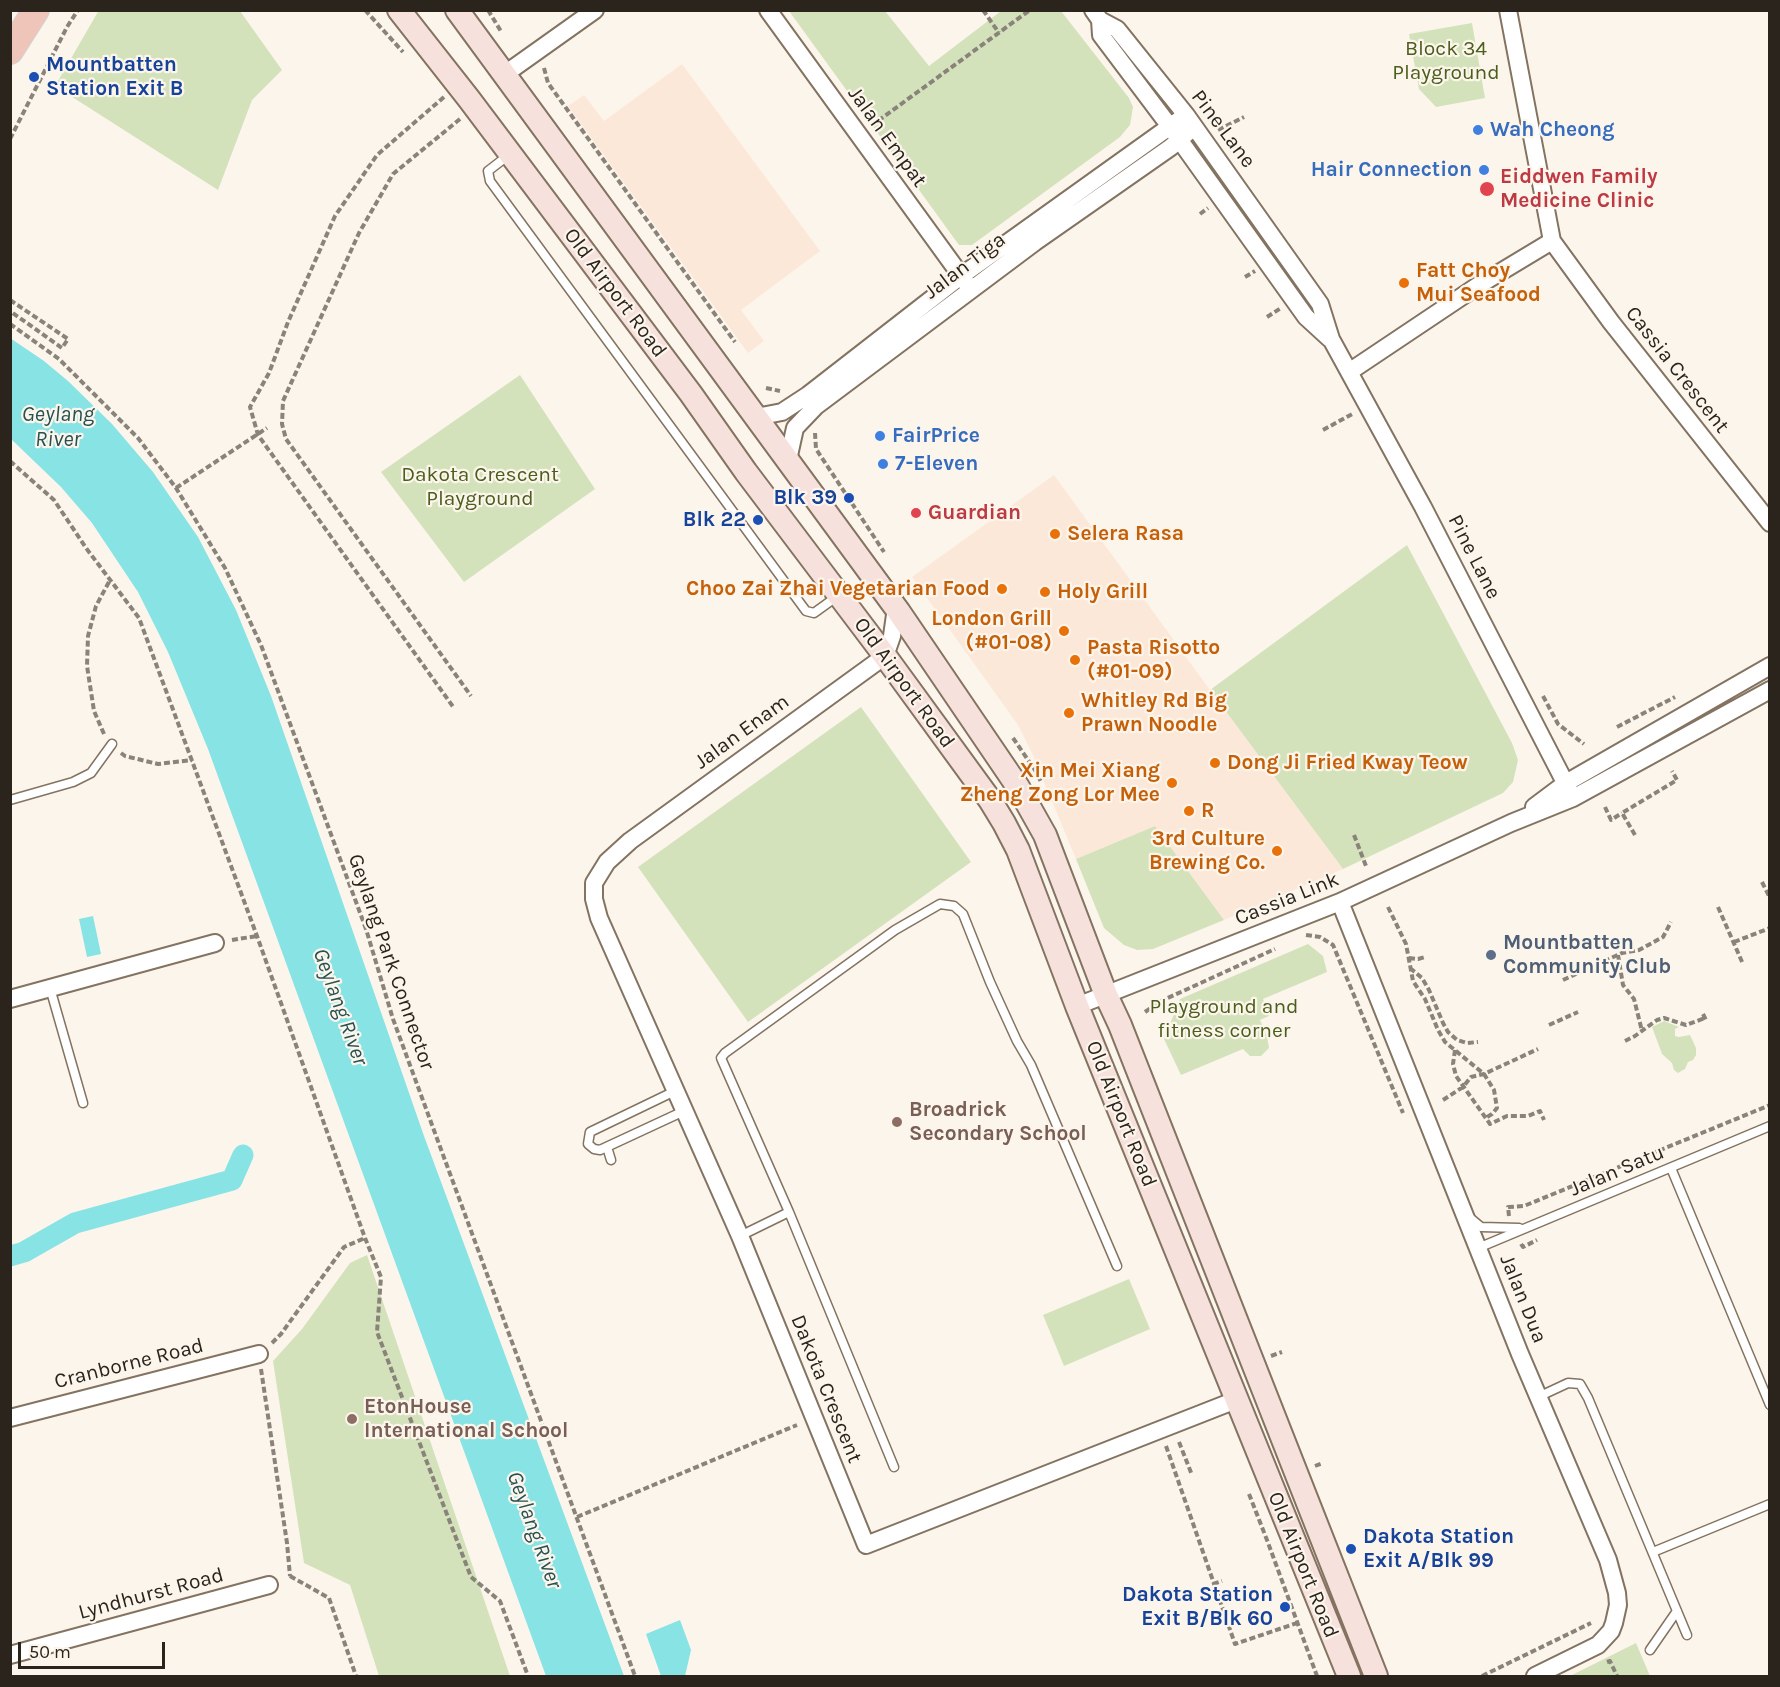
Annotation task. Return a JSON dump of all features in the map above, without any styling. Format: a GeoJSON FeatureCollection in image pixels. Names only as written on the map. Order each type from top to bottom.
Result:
{"type":"FeatureCollection","features":[{"type":"Feature","properties":{"kind":"main road"},"geometry":{"type":"LineString","coordinates":[[10,51],[36,10]]}},
{"type":"Feature","properties":{"kind":"main road","name":"Old Airport Road"},"geometry":{"type":"LineString","coordinates":[[399,10],[510,154],[885,656],[990,800],[1004,823],[1018,850],[1077,1006],[1349,1677]]}},
{"type":"Feature","properties":{"kind":"main road","name":"Old Airport Road"},"geometry":{"type":"LineString","coordinates":[[456,10],[896,608],[1018,787],[1045,835],[1376,1677]]}},
{"type":"Feature","properties":{"kind":"street"},"geometry":{"type":"LineString","coordinates":[[505,74],[595,10]]}},
{"type":"Feature","properties":{"kind":"street","name":"Jalan Empat"},"geometry":{"type":"LineString","coordinates":[[768,10],[966,283]]}},
{"type":"Feature","properties":{"kind":"street","name":"Cassia Crescent"},"geometry":{"type":"LineString","coordinates":[[1508,10],[1552,241],[1611,322],[1770,523]]}},
{"type":"Feature","properties":{"kind":"street","name":"Pine Lane"},"geometry":{"type":"LineString","coordinates":[[1097,15],[1117,29],[1190,121],[1320,304],[1331,339],[1423,507],[1569,790]]}},
{"type":"Feature","properties":{"kind":"street","name":"Pine Lane"},"geometry":{"type":"LineString","coordinates":[[1097,15],[1101,35],[1175,133],[1306,317],[1331,339]]}},
{"type":"Feature","properties":{"kind":"street","name":"Jalan Tiga"},"geometry":{"type":"LineString","coordinates":[[756,417],[782,412],[808,395],[1030,236],[1171,147],[1175,133],[1190,121]]}},
{"type":"Feature","properties":{"kind":"street"},"geometry":{"type":"LineString","coordinates":[[1349,372],[1479,285],[1552,241]]}},
{"type":"Feature","properties":{"kind":"street","name":"Jalan Tiga"},"geometry":{"type":"LineString","coordinates":[[788,460],[795,428],[816,406],[966,283]]}},
{"type":"Feature","properties":{"kind":"street"},"geometry":{"type":"LineString","coordinates":[[885,656],[892,636],[896,608]]}},
{"type":"Feature","properties":{"kind":"street","name":"Jalan Enam"},"geometry":{"type":"LineString","coordinates":[[594,883],[607,862],[630,841],[885,656]]}},
{"type":"Feature","properties":{"kind":"street","name":"Cassia Link"},"geometry":{"type":"LineString","coordinates":[[1077,1006],[1340,902],[1511,824],[1770,666]]}},
{"type":"Feature","properties":{"kind":"street","name":"Cassia Link"},"geometry":{"type":"LineString","coordinates":[[1569,790],[1770,690]]}},
{"type":"Feature","properties":{"kind":"street","name":"Dakota Crescent"},"geometry":{"type":"LineString","coordinates":[[594,883],[594,899],[599,918],[740,1236],[866,1545],[1236,1400]]}},
{"type":"Feature","properties":{"kind":"street","name":"Jalan Dua"},"geometry":{"type":"LineString","coordinates":[[1340,902],[1538,1396],[1608,1560],[1617,1593],[1617,1614],[1611,1631],[1598,1645],[1535,1677]]}},
{"type":"Feature","properties":{"kind":"street"},"geometry":{"type":"LineString","coordinates":[[10,999],[215,943]]}},
{"type":"Feature","properties":{"kind":"street","name":"Cranborne Road"},"geometry":{"type":"LineString","coordinates":[[10,1418],[259,1354]]}},
{"type":"Feature","properties":{"kind":"street","name":"Lyndhurst Road"},"geometry":{"type":"LineString","coordinates":[[10,1655],[268,1585]]}},
{"type":"Feature","properties":{"kind":"lane"},"geometry":{"type":"LineString","coordinates":[[510,154],[488,171],[490,181],[799,601],[811,614],[839,595]]}},
{"type":"Feature","properties":{"kind":"lane"},"geometry":{"type":"LineString","coordinates":[[10,800],[73,782],[91,773],[112,744]]}},
{"type":"Feature","properties":{"kind":"lane"},"geometry":{"type":"LineString","coordinates":[[894,1467],[789,1212],[721,1058],[895,930],[940,904],[954,906],[963,914],[990,982],[1017,1041],[1031,1065],[1117,1266]]}},
{"type":"Feature","properties":{"kind":"lane"},"geometry":{"type":"LineString","coordinates":[[50,988],[83,1103]]}},
{"type":"Feature","properties":{"kind":"lane"},"geometry":{"type":"LineString","coordinates":[[675,1091],[590,1132],[588,1144],[600,1150],[684,1111]]}},
{"type":"Feature","properties":{"kind":"lane","name":"Jalan Satu"},"geometry":{"type":"LineString","coordinates":[[1478,1248],[1767,1129]]}},
{"type":"Feature","properties":{"kind":"lane"},"geometry":{"type":"LineString","coordinates":[[607,1147],[611,1160]]}},
{"type":"Feature","properties":{"kind":"lane"},"geometry":{"type":"LineString","coordinates":[[1671,1168],[1770,1405]]}},
{"type":"Feature","properties":{"kind":"lane"},"geometry":{"type":"LineString","coordinates":[[740,1236],[789,1212]]}},
{"type":"Feature","properties":{"kind":"lane"},"geometry":{"type":"LineString","coordinates":[[1464,1213],[1481,1227],[1526,1228]]}},
{"type":"Feature","properties":{"kind":"lane"},"geometry":{"type":"LineString","coordinates":[[1538,1396],[1568,1383],[1580,1384],[1588,1398],[1687,1635]]}},
{"type":"Feature","properties":{"kind":"lane"},"geometry":{"type":"LineString","coordinates":[[1653,1552],[1770,1504]]}},
{"type":"Feature","properties":{"kind":"lane"},"geometry":{"type":"LineString","coordinates":[[1650,1650],[1677,1611]]}},
{"type":"Feature","properties":{"kind":"path"},"geometry":{"type":"LineString","coordinates":[[10,139],[78,10]]}},
{"type":"Feature","properties":{"kind":"path"},"geometry":{"type":"LineString","coordinates":[[488,10],[504,36]]}},
{"type":"Feature","properties":{"kind":"path"},"geometry":{"type":"LineString","coordinates":[[983,10],[999,33]]}},
{"type":"Feature","properties":{"kind":"path"},"geometry":{"type":"LineString","coordinates":[[858,135],[1030,10]]}},
{"type":"Feature","properties":{"kind":"path"},"geometry":{"type":"LineString","coordinates":[[539,50],[548,83],[735,342]]}},
{"type":"Feature","properties":{"kind":"path"},"geometry":{"type":"LineString","coordinates":[[444,96],[377,155],[335,216],[288,322],[269,374],[250,408],[258,435],[454,708]]}},
{"type":"Feature","properties":{"kind":"path"},"geometry":{"type":"LineString","coordinates":[[1216,131],[1244,117]]}},
{"type":"Feature","properties":{"kind":"path"},"geometry":{"type":"LineString","coordinates":[[462,118],[393,174],[359,232],[283,401],[282,424],[286,439],[471,696]]}},
{"type":"Feature","properties":{"kind":"path"},"geometry":{"type":"LineString","coordinates":[[1200,213],[1209,207]]}},
{"type":"Feature","properties":{"kind":"path"},"geometry":{"type":"LineString","coordinates":[[10,300],[68,339],[62,348],[10,311]]}},
{"type":"Feature","properties":{"kind":"path"},"geometry":{"type":"LineString","coordinates":[[1267,317],[1278,310]]}},
{"type":"Feature","properties":{"kind":"path","name":"Geylang Park Connector"},"geometry":{"type":"LineString","coordinates":[[10,324],[59,359],[138,438],[176,488],[225,568],[261,645],[344,875],[366,929],[393,1019],[635,1677]]}},
{"type":"Feature","properties":{"kind":"path"},"geometry":{"type":"LineString","coordinates":[[766,388],[780,391],[786,388]]}},
{"type":"Feature","properties":{"kind":"path"},"geometry":{"type":"LineString","coordinates":[[1323,430],[1357,411]]}},
{"type":"Feature","properties":{"kind":"path"},"geometry":{"type":"LineString","coordinates":[[176,488],[267,428]]}},
{"type":"Feature","properties":{"kind":"path"},"geometry":{"type":"LineString","coordinates":[[10,461],[54,500],[139,618],[381,1277],[377,1332],[471,1577],[500,1601],[528,1677]]}},
{"type":"Feature","properties":{"kind":"path"},"geometry":{"type":"LineString","coordinates":[[110,580],[96,606],[88,636],[87,666],[94,711],[106,738],[125,756],[158,764],[193,760]]}},
{"type":"Feature","properties":{"kind":"path"},"geometry":{"type":"LineString","coordinates":[[1605,807],[1611,820],[1677,780],[1672,771]]}},
{"type":"Feature","properties":{"kind":"path"},"geometry":{"type":"LineString","coordinates":[[1622,813],[1635,835]]}},
{"type":"Feature","properties":{"kind":"path"},"geometry":{"type":"LineString","coordinates":[[1353,835],[1366,866]]}},
{"type":"Feature","properties":{"kind":"path"},"geometry":{"type":"LineString","coordinates":[[1762,882],[1770,898]]}},
{"type":"Feature","properties":{"kind":"path"},"geometry":{"type":"LineString","coordinates":[[1718,907],[1743,964]]}},
{"type":"Feature","properties":{"kind":"path"},"geometry":{"type":"LineString","coordinates":[[1388,908],[1406,944],[1413,981],[1425,999],[1438,1030],[1445,1042],[1484,1074],[1494,1090],[1497,1108],[1487,1117]]}},
{"type":"Feature","properties":{"kind":"path"},"geometry":{"type":"LineString","coordinates":[[1563,980],[1618,955],[1639,950],[1663,937],[1671,922]]}},
{"type":"Feature","properties":{"kind":"path"},"geometry":{"type":"LineString","coordinates":[[1734,942],[1770,928]]}},
{"type":"Feature","properties":{"kind":"path"},"geometry":{"type":"LineString","coordinates":[[1296,939],[1306,935],[1320,937],[1333,945],[1406,1121]]}},
{"type":"Feature","properties":{"kind":"path"},"geometry":{"type":"LineString","coordinates":[[215,943],[257,936]]}},
{"type":"Feature","properties":{"kind":"path"},"geometry":{"type":"LineString","coordinates":[[1145,1012],[1159,1002],[1275,949]]}},
{"type":"Feature","properties":{"kind":"path"},"geometry":{"type":"LineString","coordinates":[[1618,955],[1623,985],[1634,999],[1642,1031]]}},
{"type":"Feature","properties":{"kind":"path"},"geometry":{"type":"LineString","coordinates":[[1409,958],[1425,957]]}},
{"type":"Feature","properties":{"kind":"path"},"geometry":{"type":"LineString","coordinates":[[1410,968],[1426,984],[1448,1032],[1457,1040],[1467,1043],[1478,1042]]}},
{"type":"Feature","properties":{"kind":"path"},"geometry":{"type":"LineString","coordinates":[[1550,1025],[1578,1012]]}},
{"type":"Feature","properties":{"kind":"path"},"geometry":{"type":"LineString","coordinates":[[1625,1041],[1657,1020],[1664,1018],[1686,1025],[1705,1018]]}},
{"type":"Feature","properties":{"kind":"path"},"geometry":{"type":"LineString","coordinates":[[1443,1100],[1463,1087],[1471,1077],[1484,1074],[1538,1049]]}},
{"type":"Feature","properties":{"kind":"path"},"geometry":{"type":"LineString","coordinates":[[1455,1050],[1453,1064],[1456,1076],[1490,1124],[1507,1116],[1528,1116],[1540,1111],[1544,1120]]}},
{"type":"Feature","properties":{"kind":"path"},"geometry":{"type":"LineString","coordinates":[[1508,1207],[1524,1206],[1770,1106]]}},
{"type":"Feature","properties":{"kind":"path"},"geometry":{"type":"LineString","coordinates":[[356,1677],[329,1598],[290,1576],[259,1354],[281,1334],[344,1247],[365,1238]]}},
{"type":"Feature","properties":{"kind":"path"},"geometry":{"type":"LineString","coordinates":[[577,1517],[797,1425]]}},
{"type":"Feature","properties":{"kind":"path"},"geometry":{"type":"LineString","coordinates":[[1177,1438],[1192,1474]]}},
{"type":"Feature","properties":{"kind":"path"},"geometry":{"type":"LineString","coordinates":[[1164,1440],[1235,1644],[1297,1623]]}},
{"type":"Feature","properties":{"kind":"path"},"geometry":{"type":"LineString","coordinates":[[1314,1467],[1323,1463]]}},
{"type":"Feature","properties":{"kind":"path"},"geometry":{"type":"LineString","coordinates":[[1249,1494],[1317,1677]]}},
{"type":"Feature","properties":{"kind":"path"},"geometry":{"type":"LineString","coordinates":[[1214,1584],[1222,1581]]}},
{"type":"Feature","properties":{"kind":"path"},"geometry":{"type":"LineString","coordinates":[[1482,1677],[1590,1625],[1596,1618]]}},
{"type":"Feature","properties":{"kind":"path"},"geometry":{"type":"LineString","coordinates":[[1610,1661],[1617,1677]]}},
{"type":"Feature","properties":{"kind":"shaded area"},"geometry":{"type":"Polygon","coordinates":[[[682,64],[820,251],[741,310],[764,341],[748,353],[568,106],[584,95],[604,121],[682,64]]]}},
{"type":"Feature","properties":{"kind":"shaded area"},"geometry":{"type":"Polygon","coordinates":[[[1054,475],[1343,869],[1224,920],[1155,826],[1076,859],[1018,725],[912,577],[1054,475]]]}},
{"type":"Feature","properties":{"kind":"green space"},"geometry":{"type":"Polygon","coordinates":[[[99,10],[240,11],[282,70],[252,100],[218,190],[55,86],[99,10]]]}},
{"type":"Feature","properties":{"kind":"green space"},"geometry":{"type":"Polygon","coordinates":[[[789,11],[885,11],[929,66],[1001,11],[1061,11],[1129,98],[1133,107],[1130,125],[1120,137],[972,245],[959,245],[789,11]]]}},
{"type":"Feature","properties":{"kind":"green space","name":"Block 34 Playground"},"geometry":{"type":"Polygon","coordinates":[[[1472,23],[1485,98],[1436,107],[1419,89],[1409,34],[1472,23]]]}},
{"type":"Feature","properties":{"kind":"green space","name":"Dakota Crescent Playground"},"geometry":{"type":"Polygon","coordinates":[[[520,375],[595,489],[464,582],[381,472],[520,375]]]}},
{"type":"Feature","properties":{"kind":"green space"},"geometry":{"type":"Polygon","coordinates":[[[1407,545],[1512,743],[1518,760],[1513,782],[1503,793],[1343,869],[1210,690],[1407,545]]]}},
{"type":"Feature","properties":{"kind":"green space"},"geometry":{"type":"Polygon","coordinates":[[[861,707],[971,862],[748,1022],[638,867],[861,707]]]}},
{"type":"Feature","properties":{"kind":"green space"},"geometry":{"type":"Polygon","coordinates":[[[1155,826],[1224,920],[1153,949],[1137,950],[1124,945],[1104,928],[1076,859],[1155,826]]]}},
{"type":"Feature","properties":{"kind":"green space","name":"Playground and fitness corner"},"geometry":{"type":"Polygon","coordinates":[[[1308,944],[1323,956],[1327,972],[1263,999],[1269,1016],[1260,1020],[1269,1048],[1261,1056],[1250,1056],[1243,1049],[1181,1075],[1164,1039],[1180,999],[1308,944]]]}},
{"type":"Feature","properties":{"kind":"green space"},"geometry":{"type":"Polygon","coordinates":[[[1664,1021],[1679,1027],[1675,1029],[1675,1036],[1690,1035],[1696,1048],[1693,1060],[1678,1073],[1674,1070],[1672,1063],[1662,1054],[1652,1027],[1664,1021]]]}},
{"type":"Feature","properties":{"kind":"green space","name":"EtonHouse International School"},"geometry":{"type":"Polygon","coordinates":[[[367,1255],[510,1676],[379,1676],[350,1585],[304,1563],[273,1361],[302,1329],[350,1263],[367,1255]]]}},
{"type":"Feature","properties":{"kind":"green space"},"geometry":{"type":"Polygon","coordinates":[[[1129,1279],[1150,1329],[1064,1366],[1043,1315],[1129,1279]]]}},
{"type":"Feature","properties":{"kind":"green space"},"geometry":{"type":"Polygon","coordinates":[[[1636,1643],[1650,1676],[1570,1676],[1636,1643]]]}},
{"type":"Feature","properties":{"kind":"water","name":"Geylang River"},"geometry":{"type":"Polygon","coordinates":[[[10,338],[68,381],[112,424],[153,472],[198,537],[236,610],[271,696],[424,1136],[624,1676],[546,1676],[208,749],[168,652],[138,592],[92,523],[61,487],[11,439],[10,338]]]}},
{"type":"Feature","properties":{"kind":"water"},"geometry":{"type":"Polygon","coordinates":[[[93,916],[101,954],[87,957],[79,919],[93,916]]]}},
{"type":"Feature","properties":{"kind":"water"},"geometry":{"type":"Polygon","coordinates":[[[680,1620],[691,1650],[685,1676],[661,1676],[646,1634],[680,1620]]]}},
{"type":"Feature","properties":{"kind":"waterway"},"geometry":{"type":"LineString","coordinates":[[10,1256],[24,1252],[75,1223],[232,1180],[243,1155]]}},
{"type":"Feature","properties":{"kind":"place","name":"Mountbatten Station Exit B"},"geometry":{"type":"Point","coordinates":[34,77]}},
{"type":"Feature","properties":{"kind":"place","name":"Wah Cheong"},"geometry":{"type":"Point","coordinates":[1478,130]}},
{"type":"Feature","properties":{"kind":"place","name":"Hair Connection"},"geometry":{"type":"Point","coordinates":[1484,170]}},
{"type":"Feature","properties":{"kind":"place","name":"Eiddwen Family Medicine Clinic"},"geometry":{"type":"Point","coordinates":[1487,189]}},
{"type":"Feature","properties":{"kind":"place","name":"Fatt Choy Mui Seafood"},"geometry":{"type":"Point","coordinates":[1404,283]}},
{"type":"Feature","properties":{"kind":"place","name":"FairPrice"},"geometry":{"type":"Point","coordinates":[880,436]}},
{"type":"Feature","properties":{"kind":"place","name":"7-Eleven"},"geometry":{"type":"Point","coordinates":[883,464]}},
{"type":"Feature","properties":{"kind":"place","name":"Blk 39"},"geometry":{"type":"Point","coordinates":[849,498]}},
{"type":"Feature","properties":{"kind":"place","name":"Guardian"},"geometry":{"type":"Point","coordinates":[916,513]}},
{"type":"Feature","properties":{"kind":"place","name":"Blk 22"},"geometry":{"type":"Point","coordinates":[758,520]}},
{"type":"Feature","properties":{"kind":"place","name":"Selera Rasa"},"geometry":{"type":"Point","coordinates":[1055,534]}},
{"type":"Feature","properties":{"kind":"place","name":"Choo Zai Zhai Vegetarian Food"},"geometry":{"type":"Point","coordinates":[1002,589]}},
{"type":"Feature","properties":{"kind":"place","name":"Holy Grill"},"geometry":{"type":"Point","coordinates":[1045,592]}},
{"type":"Feature","properties":{"kind":"place","name":"London Grill (#01-08)"},"geometry":{"type":"Point","coordinates":[1064,631]}},
{"type":"Feature","properties":{"kind":"place","name":"Pasta Risotto (#01-09)"},"geometry":{"type":"Point","coordinates":[1075,660]}},
{"type":"Feature","properties":{"kind":"place","name":"Whitley Rd Big Prawn Noodle"},"geometry":{"type":"Point","coordinates":[1069,713]}},
{"type":"Feature","properties":{"kind":"place","name":"Dong Ji Fried Kway Teow"},"geometry":{"type":"Point","coordinates":[1215,763]}},
{"type":"Feature","properties":{"kind":"place","name":"Xin Mei Xiang Zheng Zong Lor Mee"},"geometry":{"type":"Point","coordinates":[1172,783]}},
{"type":"Feature","properties":{"kind":"place","name":"R"},"geometry":{"type":"Point","coordinates":[1189,811]}},
{"type":"Feature","properties":{"kind":"place","name":"3rd Culture Brewing Co."},"geometry":{"type":"Point","coordinates":[1277,851]}},
{"type":"Feature","properties":{"kind":"place","name":"Mountbatten Community Club"},"geometry":{"type":"Point","coordinates":[1491,955]}},
{"type":"Feature","properties":{"kind":"place","name":"Broadrick Secondary School"},"geometry":{"type":"Point","coordinates":[897,1122]}},
{"type":"Feature","properties":{"kind":"place","name":"EtonHouse International School"},"geometry":{"type":"Point","coordinates":[352,1419]}},
{"type":"Feature","properties":{"kind":"place","name":"Dakota Station Exit A/Blk 99"},"geometry":{"type":"Point","coordinates":[1351,1549]}},
{"type":"Feature","properties":{"kind":"place","name":"Dakota Station Exit B/Blk 60"},"geometry":{"type":"Point","coordinates":[1285,1607]}}]}
